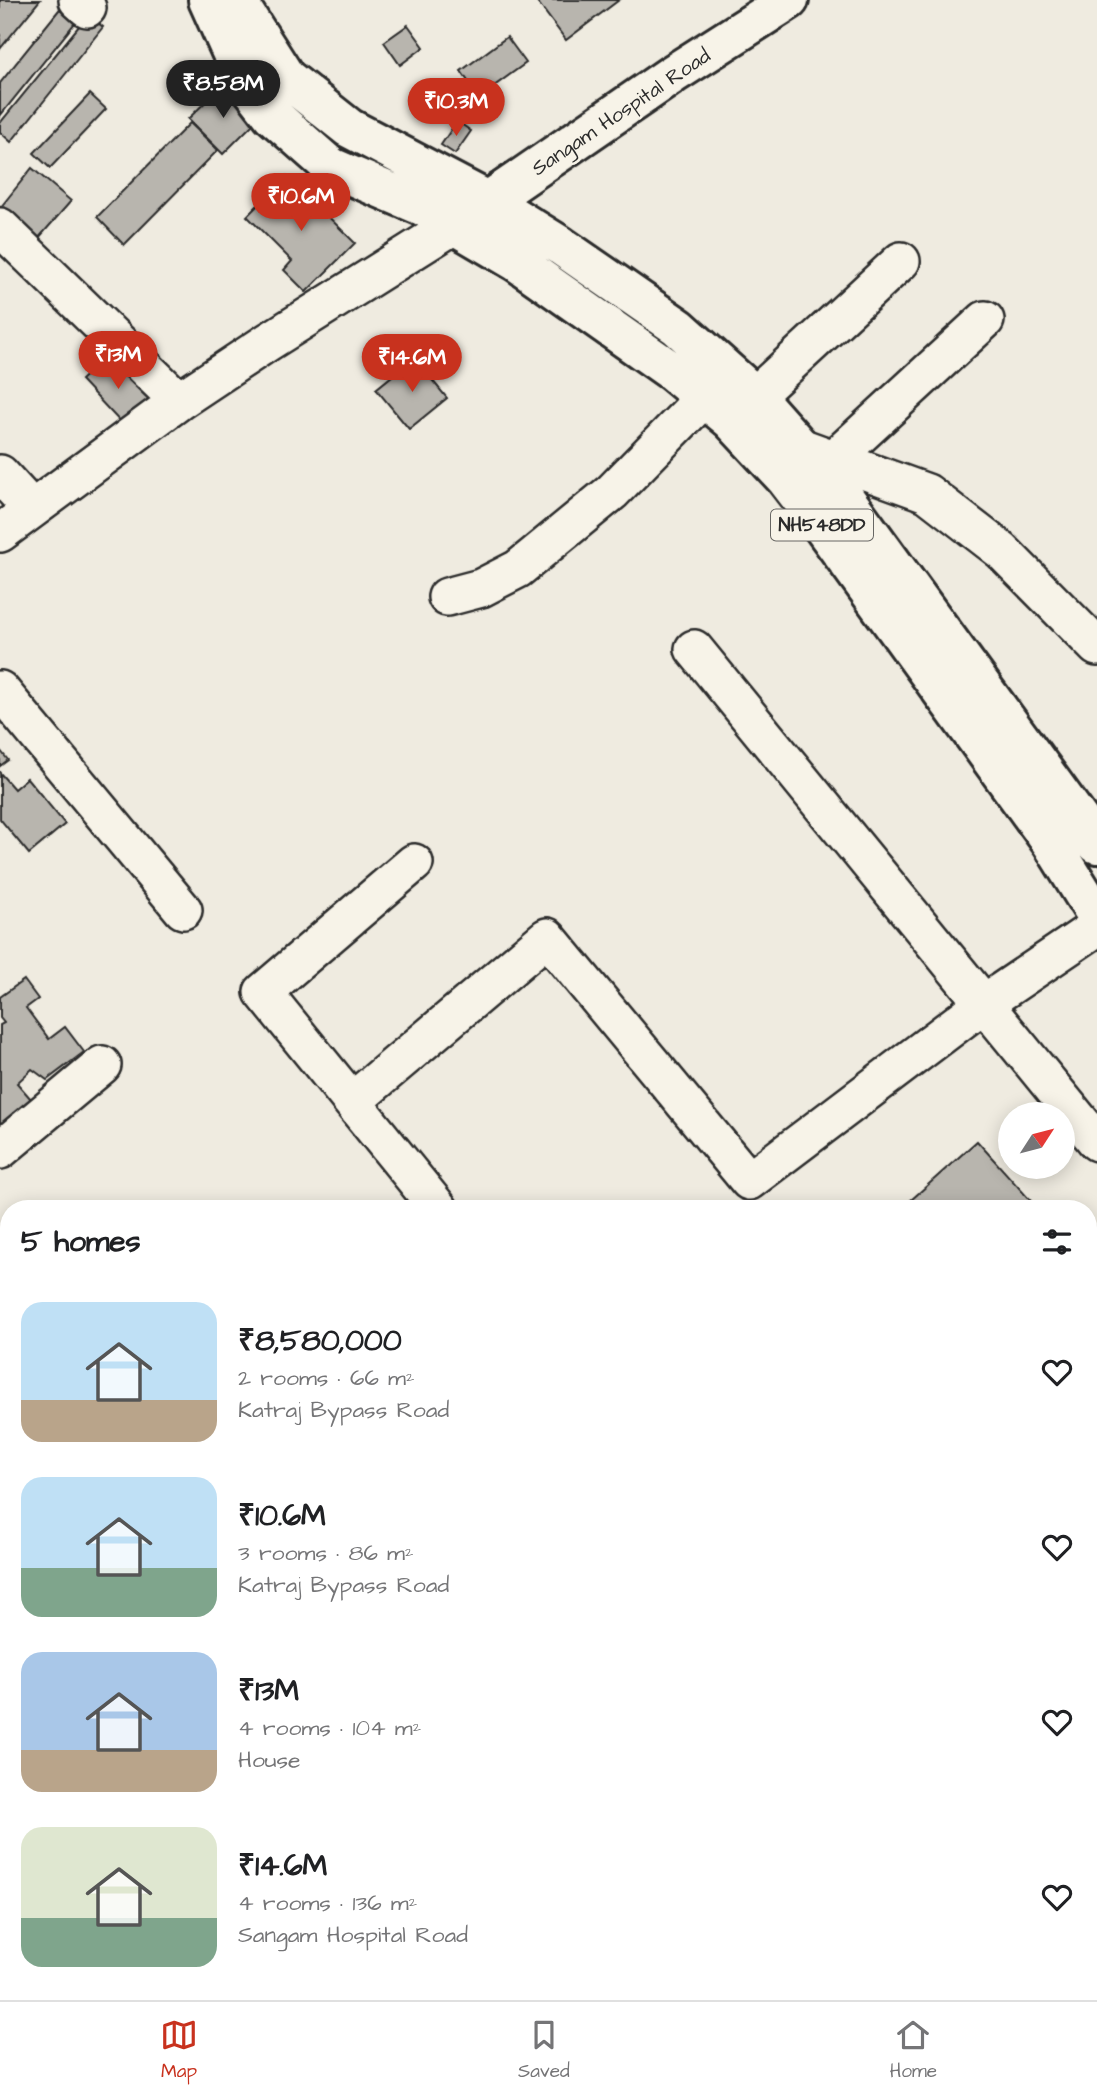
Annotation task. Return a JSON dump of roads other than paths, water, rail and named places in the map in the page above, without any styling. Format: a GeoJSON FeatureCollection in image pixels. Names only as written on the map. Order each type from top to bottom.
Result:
{"type":"FeatureCollection","features":[{"type":"Feature","properties":{"kind":"main road","name":"NH548DD"},"geometry":{"type":"LineString","coordinates":[[208,0],[242,76],[272,115],[331,167],[422,206],[516,262],[608,325],[731,420],[796,448],[822,526],[1051,842],[1097,916]]}},
{"type":"Feature","properties":{"kind":"main road","name":"NH548DD"},"geometry":{"type":"LineString","coordinates":[[238,0],[286,78],[349,128],[490,202],[561,246],[678,327],[755,396],[796,448],[841,493],[1097,844]]}},
{"type":"Feature","properties":{"kind":"main road","name":"Sangam Hospital Road"},"geometry":{"type":"LineString","coordinates":[[454,225],[673,75],[789,0]]}},
{"type":"Feature","properties":{"kind":"street"},"geometry":{"type":"LineString","coordinates":[[0,533],[179,401],[454,225]]}},
{"type":"Feature","properties":{"kind":"street"},"geometry":{"type":"LineString","coordinates":[[0,227],[179,401]]}},
{"type":"Feature","properties":{"kind":"street"},"geometry":{"type":"LineString","coordinates":[[755,396],[901,261]]}},
{"type":"Feature","properties":{"kind":"street"},"geometry":{"type":"LineString","coordinates":[[796,448],[985,320]]}},
{"type":"Feature","properties":{"kind":"street"},"geometry":{"type":"LineString","coordinates":[[447,597],[481,589],[518,569],[612,492],[704,398]]}},
{"type":"Feature","properties":{"kind":"street"},"geometry":{"type":"LineString","coordinates":[[796,448],[926,493],[1002,551],[1097,647]]}},
{"type":"Feature","properties":{"kind":"street"},"geometry":{"type":"LineString","coordinates":[[0,474],[32,509]]}},
{"type":"Feature","properties":{"kind":"street"},"geometry":{"type":"LineString","coordinates":[[694,649],[1097,1142]]}},
{"type":"Feature","properties":{"kind":"street"},"geometry":{"type":"LineString","coordinates":[[0,690],[183,910]]}},
{"type":"Feature","properties":{"kind":"street"},"geometry":{"type":"LineString","coordinates":[[414,863],[263,992],[432,1200]]}},
{"type":"Feature","properties":{"kind":"street"},"geometry":{"type":"LineString","coordinates":[[353,1101],[547,937],[749,1181],[983,1004],[1097,927]]}},
{"type":"Feature","properties":{"kind":"street"},"geometry":{"type":"LineString","coordinates":[[0,1150],[102,1065]]}}]}
